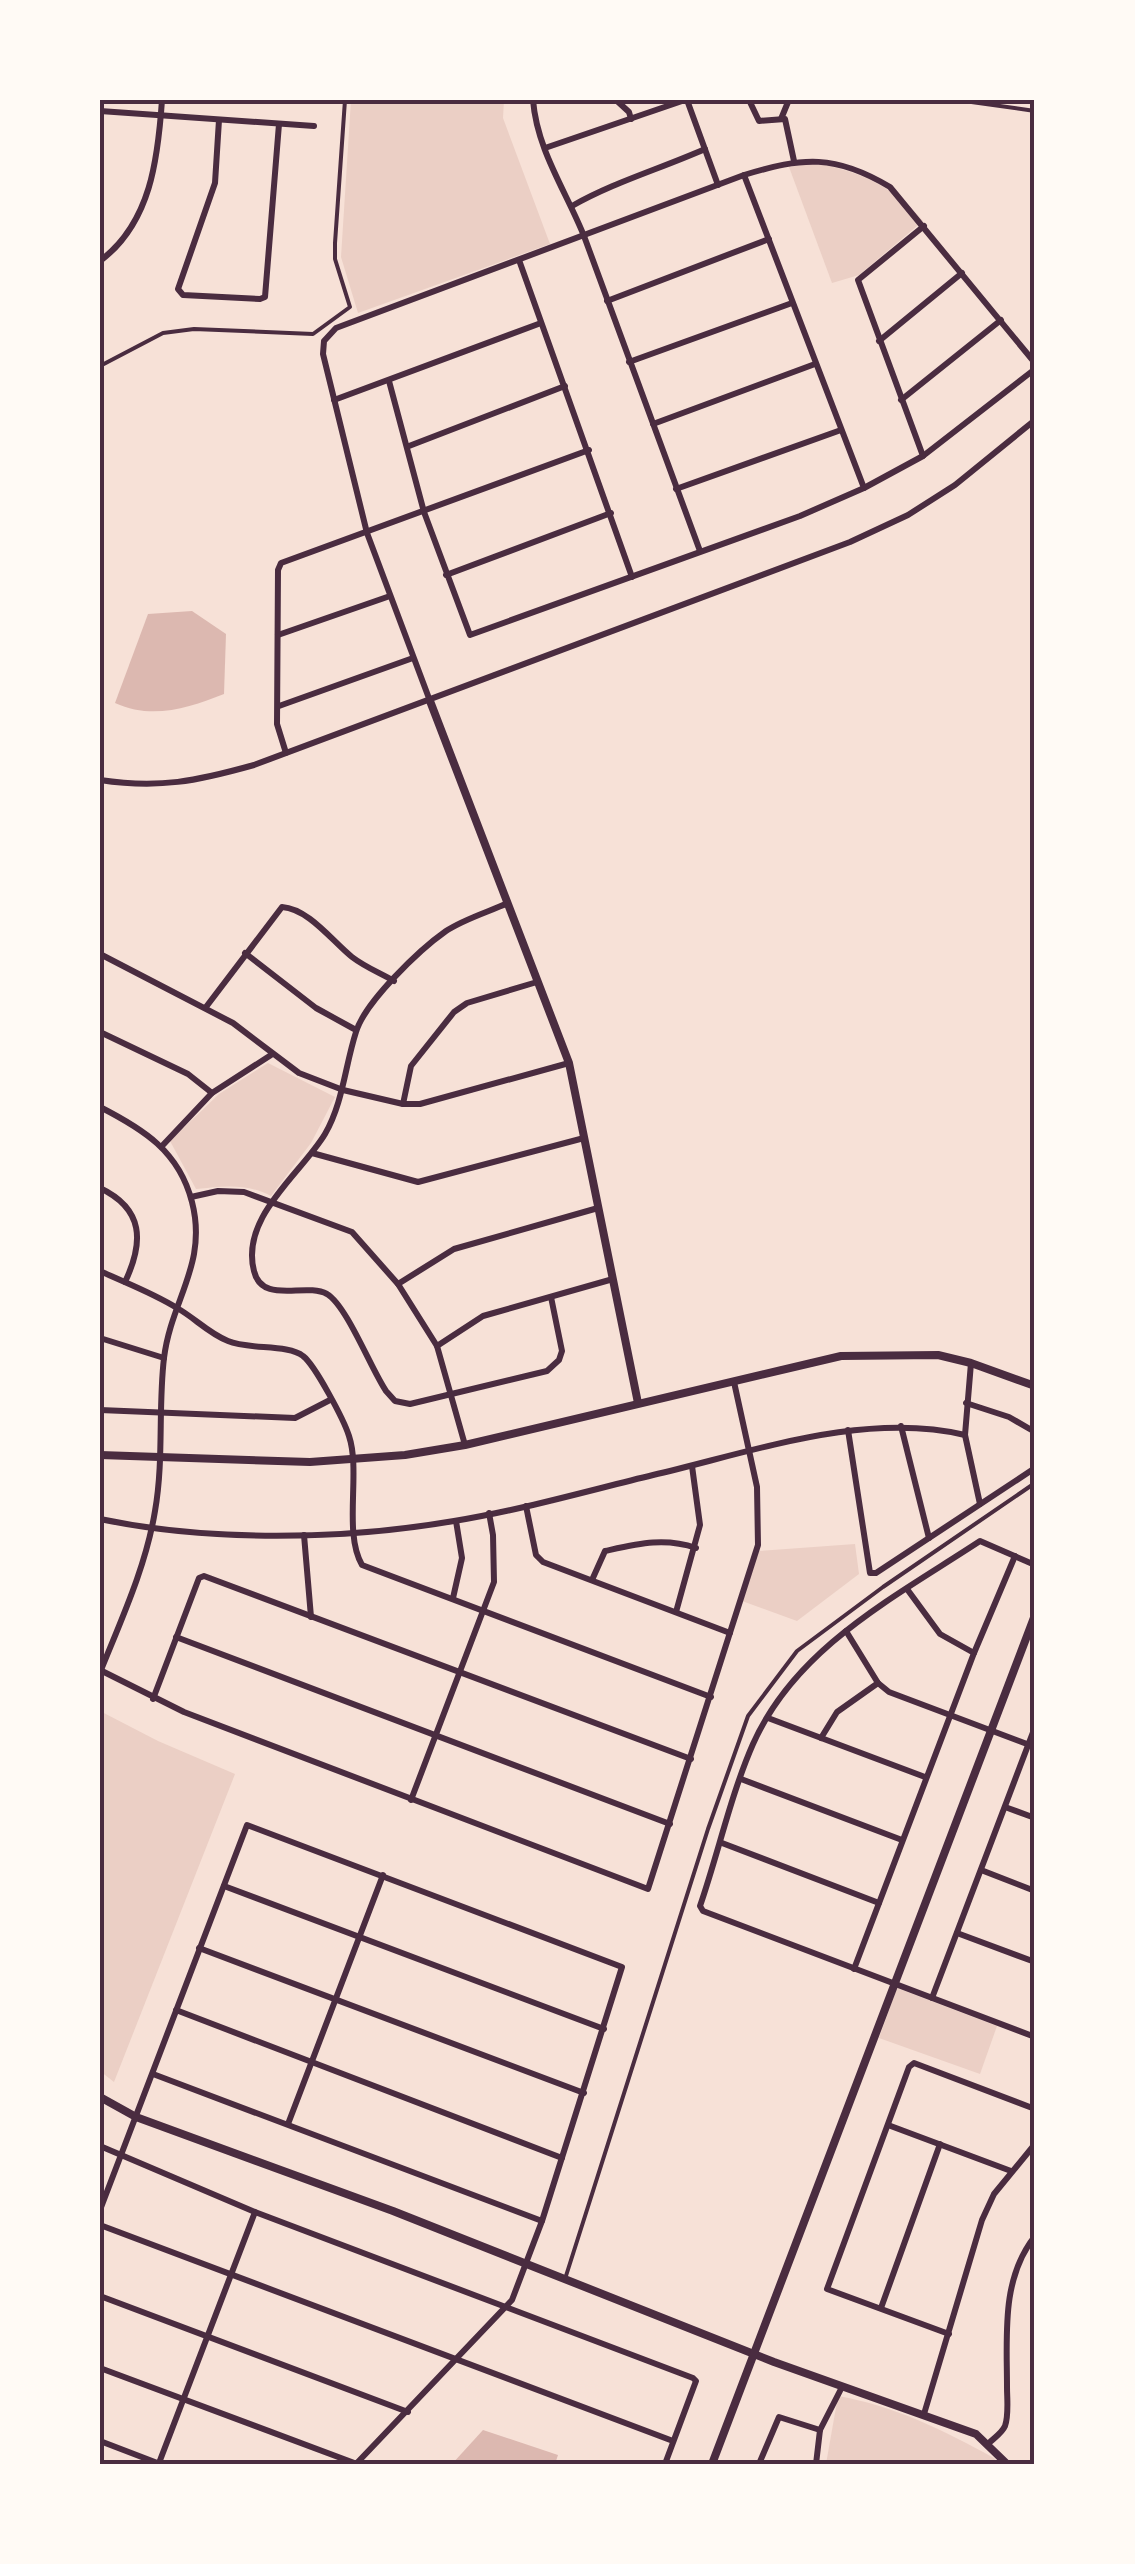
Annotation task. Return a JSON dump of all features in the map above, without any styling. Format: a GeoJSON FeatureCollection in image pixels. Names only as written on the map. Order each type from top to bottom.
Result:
{"type":"FeatureCollection","features":[{"type":"Feature","properties":{"kind":"street"},"geometry":{"type":"LineString","coordinates":[[100,261],[118,244],[145,201],[156,159],[162,100]]}},
{"type":"Feature","properties":{"kind":"street"},"geometry":{"type":"LineString","coordinates":[[346,100],[335,260],[354,320]]}},
{"type":"Feature","properties":{"kind":"street"},"geometry":{"type":"LineString","coordinates":[[533,100],[536,124],[556,179],[584,236],[700,551]]}},
{"type":"Feature","properties":{"kind":"street"},"geometry":{"type":"LineString","coordinates":[[616,100],[631,119]]}},
{"type":"Feature","properties":{"kind":"street"},"geometry":{"type":"LineString","coordinates":[[545,148],[686,100],[718,185]]}},
{"type":"Feature","properties":{"kind":"street"},"geometry":{"type":"LineString","coordinates":[[749,100],[759,121],[785,119],[794,161]]}},
{"type":"Feature","properties":{"kind":"street"},"geometry":{"type":"LineString","coordinates":[[958,100],[1035,111]]}},
{"type":"Feature","properties":{"kind":"street"},"geometry":{"type":"LineString","coordinates":[[782,119],[788,102]]}},
{"type":"Feature","properties":{"kind":"street"},"geometry":{"type":"LineString","coordinates":[[100,111],[314,126]]}},
{"type":"Feature","properties":{"kind":"street"},"geometry":{"type":"LineString","coordinates":[[219,120],[215,183],[178,289],[182,295],[265,297],[279,124]]}},
{"type":"Feature","properties":{"kind":"street"},"geometry":{"type":"LineString","coordinates":[[572,206],[601,189],[654,172],[705,149]]}},
{"type":"Feature","properties":{"kind":"street"},"geometry":{"type":"LineString","coordinates":[[389,381],[424,512],[470,634],[800,516],[864,488],[923,456],[1035,366],[890,187],[841,164],[812,160],[744,175],[354,320],[327,336],[323,354],[367,533],[568,1063],[638,1403]]}},
{"type":"Feature","properties":{"kind":"street"},"geometry":{"type":"LineString","coordinates":[[744,175],[864,488]]}},
{"type":"Feature","properties":{"kind":"street"},"geometry":{"type":"LineString","coordinates":[[923,456],[858,280],[924,226]]}},
{"type":"Feature","properties":{"kind":"street"},"geometry":{"type":"LineString","coordinates":[[607,301],[769,239]]}},
{"type":"Feature","properties":{"kind":"street"},"geometry":{"type":"LineString","coordinates":[[519,260],[632,576]]}},
{"type":"Feature","properties":{"kind":"street"},"geometry":{"type":"LineString","coordinates":[[879,341],[962,273]]}},
{"type":"Feature","properties":{"kind":"street"},"geometry":{"type":"LineString","coordinates":[[629,362],[792,302]]}},
{"type":"Feature","properties":{"kind":"street"},"geometry":{"type":"LineString","coordinates":[[313,334],[350,307]]}},
{"type":"Feature","properties":{"kind":"street"},"geometry":{"type":"LineString","coordinates":[[901,400],[1001,320]]}},
{"type":"Feature","properties":{"kind":"street"},"geometry":{"type":"LineString","coordinates":[[334,400],[541,323]]}},
{"type":"Feature","properties":{"kind":"street"},"geometry":{"type":"LineString","coordinates":[[100,366],[163,333],[194,329],[327,336]]}},
{"type":"Feature","properties":{"kind":"street"},"geometry":{"type":"LineString","coordinates":[[654,424],[815,364]]}},
{"type":"Feature","properties":{"kind":"street"},"geometry":{"type":"LineString","coordinates":[[409,446],[566,386]]}},
{"type":"Feature","properties":{"kind":"street"},"geometry":{"type":"LineString","coordinates":[[100,780],[144,786],[210,778],[430,701],[850,542],[908,515],[955,485],[1035,420]]}},
{"type":"Feature","properties":{"kind":"street"},"geometry":{"type":"LineString","coordinates":[[676,489],[842,430]]}},
{"type":"Feature","properties":{"kind":"street"},"geometry":{"type":"LineString","coordinates":[[286,753],[277,724],[280,563],[589,450]]}},
{"type":"Feature","properties":{"kind":"street"},"geometry":{"type":"LineString","coordinates":[[446,575],[611,513]]}},
{"type":"Feature","properties":{"kind":"street"},"geometry":{"type":"LineString","coordinates":[[278,635],[390,596]]}},
{"type":"Feature","properties":{"kind":"street"},"geometry":{"type":"LineString","coordinates":[[279,706],[413,658]]}},
{"type":"Feature","properties":{"kind":"street"},"geometry":{"type":"LineString","coordinates":[[510,903],[448,929],[362,1016],[343,1090],[325,1134],[270,1202],[256,1238],[253,1269],[259,1282],[272,1291],[317,1290],[336,1301],[382,1386],[396,1401],[410,1404],[551,1368],[559,1360],[562,1348],[551,1297]]}},
{"type":"Feature","properties":{"kind":"street"},"geometry":{"type":"LineString","coordinates":[[206,1006],[245,953],[282,908],[287,907],[312,921],[354,959],[394,981]]}},
{"type":"Feature","properties":{"kind":"street"},"geometry":{"type":"LineString","coordinates":[[245,953],[316,1008],[356,1030]]}},
{"type":"Feature","properties":{"kind":"street"},"geometry":{"type":"LineString","coordinates":[[100,954],[160,987],[206,1006],[298,1073],[343,1090],[402,1104],[438,1102],[568,1063]]}},
{"type":"Feature","properties":{"kind":"street"},"geometry":{"type":"LineString","coordinates":[[402,1104],[411,1066],[454,1012],[467,1002],[538,982]]}},
{"type":"Feature","properties":{"kind":"street"},"geometry":{"type":"LineString","coordinates":[[100,1032],[188,1074],[212,1093]]}},
{"type":"Feature","properties":{"kind":"street"},"geometry":{"type":"LineString","coordinates":[[162,1146],[212,1093],[271,1055]]}},
{"type":"Feature","properties":{"kind":"street"},"geometry":{"type":"LineString","coordinates":[[100,1106],[138,1126],[162,1146],[191,1197],[197,1234],[196,1253],[164,1358],[159,1457],[142,1567],[101,1670],[153,1699],[642,1889],[651,1886],[758,1545],[760,1507],[734,1382]]}},
{"type":"Feature","properties":{"kind":"street"},"geometry":{"type":"LineString","coordinates":[[312,1153],[418,1182],[584,1138]]}},
{"type":"Feature","properties":{"kind":"street"},"geometry":{"type":"LineString","coordinates":[[100,1188],[125,1206],[136,1225],[138,1253],[125,1282]]}},
{"type":"Feature","properties":{"kind":"street"},"geometry":{"type":"LineString","coordinates":[[191,1197],[229,1190],[352,1232],[398,1284],[438,1346],[465,1445]]}},
{"type":"Feature","properties":{"kind":"street"},"geometry":{"type":"LineString","coordinates":[[398,1284],[454,1249],[598,1208]]}},
{"type":"Feature","properties":{"kind":"street"},"geometry":{"type":"LineString","coordinates":[[100,1271],[178,1308],[230,1342],[300,1354],[309,1362],[350,1437],[356,1534],[362,1565],[711,1697]]}},
{"type":"Feature","properties":{"kind":"street"},"geometry":{"type":"LineString","coordinates":[[438,1346],[483,1316],[613,1279]]}},
{"type":"Feature","properties":{"kind":"street"},"geometry":{"type":"LineString","coordinates":[[100,1338],[164,1358]]}},
{"type":"Feature","properties":{"kind":"street"},"geometry":{"type":"LineString","coordinates":[[100,1454],[268,1462],[351,1461],[465,1445],[841,1356],[938,1355],[1035,1386]]}},
{"type":"Feature","properties":{"kind":"street"},"geometry":{"type":"LineString","coordinates":[[971,1363],[965,1434],[980,1504]]}},
{"type":"Feature","properties":{"kind":"street"},"geometry":{"type":"LineString","coordinates":[[100,1410],[300,1418],[330,1400]]}},
{"type":"Feature","properties":{"kind":"street"},"geometry":{"type":"LineString","coordinates":[[966,1403],[1035,1432]]}},
{"type":"Feature","properties":{"kind":"street"},"geometry":{"type":"LineString","coordinates":[[100,1519],[150,1530],[356,1534],[456,1521],[848,1430],[901,1426],[965,1434]]}},
{"type":"Feature","properties":{"kind":"street"},"geometry":{"type":"LineString","coordinates":[[901,1426],[929,1538]]}},
{"type":"Feature","properties":{"kind":"street"},"geometry":{"type":"LineString","coordinates":[[848,1430],[866,1569],[870,1573],[1035,1468]]}},
{"type":"Feature","properties":{"kind":"street"},"geometry":{"type":"LineString","coordinates":[[676,1612],[696,1548],[700,1517],[692,1466]]}},
{"type":"Feature","properties":{"kind":"street"},"geometry":{"type":"LineString","coordinates":[[565,2280],[729,1764],[748,1716],[797,1652],[883,1587],[1035,1484]]}},
{"type":"Feature","properties":{"kind":"street"},"geometry":{"type":"LineString","coordinates":[[526,1506],[539,1559],[730,1634]]}},
{"type":"Feature","properties":{"kind":"street"},"geometry":{"type":"LineString","coordinates":[[410,1800],[486,1611],[495,1570],[489,1513]]}},
{"type":"Feature","properties":{"kind":"street"},"geometry":{"type":"LineString","coordinates":[[453,1599],[462,1552],[456,1521]]}},
{"type":"Feature","properties":{"kind":"street"},"geometry":{"type":"LineString","coordinates":[[304,1535],[311,1617]]}},
{"type":"Feature","properties":{"kind":"street"},"geometry":{"type":"LineString","coordinates":[[592,1580],[606,1550],[657,1541],[696,1548]]}},
{"type":"Feature","properties":{"kind":"street"},"geometry":{"type":"LineString","coordinates":[[1035,1565],[980,1542],[846,1630],[804,1668],[751,1748],[700,1906],[703,1911],[1035,2037]]}},
{"type":"Feature","properties":{"kind":"street"},"geometry":{"type":"LineString","coordinates":[[854,1969],[974,1653],[1016,1556]]}},
{"type":"Feature","properties":{"kind":"street"},"geometry":{"type":"LineString","coordinates":[[153,1699],[200,1576],[691,1759]]}},
{"type":"Feature","properties":{"kind":"street"},"geometry":{"type":"LineString","coordinates":[[907,1589],[940,1634],[974,1653]]}},
{"type":"Feature","properties":{"kind":"street"},"geometry":{"type":"LineString","coordinates":[[712,2464],[1035,1615]]}},
{"type":"Feature","properties":{"kind":"street"},"geometry":{"type":"LineString","coordinates":[[846,1630],[878,1683],[889,1692],[1032,1746]]}},
{"type":"Feature","properties":{"kind":"street"},"geometry":{"type":"LineString","coordinates":[[176,1637],[670,1824]]}},
{"type":"Feature","properties":{"kind":"street"},"geometry":{"type":"LineString","coordinates":[[821,1738],[837,1712],[878,1683]]}},
{"type":"Feature","properties":{"kind":"street"},"geometry":{"type":"LineString","coordinates":[[768,1718],[926,1777]]}},
{"type":"Feature","properties":{"kind":"street"},"geometry":{"type":"LineString","coordinates":[[932,1998],[1032,1746],[1035,1726]]}},
{"type":"Feature","properties":{"kind":"street"},"geometry":{"type":"LineString","coordinates":[[741,1779],[902,1840]]}},
{"type":"Feature","properties":{"kind":"street"},"geometry":{"type":"LineString","coordinates":[[1005,1807],[1035,1818]]}},
{"type":"Feature","properties":{"kind":"street"},"geometry":{"type":"LineString","coordinates":[[100,2210],[247,1824],[618,1964],[622,1971],[542,2221],[507,2308],[357,2464],[100,2368]]}},
{"type":"Feature","properties":{"kind":"street"},"geometry":{"type":"LineString","coordinates":[[722,1843],[879,1903]]}},
{"type":"Feature","properties":{"kind":"street"},"geometry":{"type":"LineString","coordinates":[[980,1870],[1035,1891]]}},
{"type":"Feature","properties":{"kind":"street"},"geometry":{"type":"LineString","coordinates":[[288,2124],[383,1875]]}},
{"type":"Feature","properties":{"kind":"street"},"geometry":{"type":"LineString","coordinates":[[224,1886],[604,2029]]}},
{"type":"Feature","properties":{"kind":"street"},"geometry":{"type":"LineString","coordinates":[[957,1933],[1035,1962]]}},
{"type":"Feature","properties":{"kind":"street"},"geometry":{"type":"LineString","coordinates":[[200,1948],[584,2093]]}},
{"type":"Feature","properties":{"kind":"street"},"geometry":{"type":"LineString","coordinates":[[176,2010],[562,2158]]}},
{"type":"Feature","properties":{"kind":"street"},"geometry":{"type":"LineString","coordinates":[[949,2334],[827,2289],[909,2067],[914,2062],[1035,2109]]}},
{"type":"Feature","properties":{"kind":"street"},"geometry":{"type":"LineString","coordinates":[[153,2074],[542,2221]]}},
{"type":"Feature","properties":{"kind":"street"},"geometry":{"type":"LineString","coordinates":[[100,2097],[136,2116],[393,2211],[754,2354],[976,2434],[1007,2464]]}},
{"type":"Feature","properties":{"kind":"street"},"geometry":{"type":"LineString","coordinates":[[888,2125],[1011,2171]]}},
{"type":"Feature","properties":{"kind":"street"},"geometry":{"type":"LineString","coordinates":[[881,2308],[940,2144]]}},
{"type":"Feature","properties":{"kind":"street"},"geometry":{"type":"LineString","coordinates":[[924,2414],[982,2220],[1011,2171],[1035,2144]]}},
{"type":"Feature","properties":{"kind":"street"},"geometry":{"type":"LineString","coordinates":[[100,2146],[255,2212],[696,2380],[665,2464]]}},
{"type":"Feature","properties":{"kind":"street"},"geometry":{"type":"LineString","coordinates":[[100,2441],[160,2464],[255,2212]]}},
{"type":"Feature","properties":{"kind":"street"},"geometry":{"type":"LineString","coordinates":[[100,2225],[673,2442]]}},
{"type":"Feature","properties":{"kind":"street"},"geometry":{"type":"LineString","coordinates":[[989,2443],[1003,2430],[1007,2416],[1012,2282],[1022,2255],[1035,2236]]}},
{"type":"Feature","properties":{"kind":"street"},"geometry":{"type":"LineString","coordinates":[[100,2296],[408,2412]]}},
{"type":"Feature","properties":{"kind":"street"},"geometry":{"type":"LineString","coordinates":[[816,2464],[820,2430],[842,2387]]}},
{"type":"Feature","properties":{"kind":"street"},"geometry":{"type":"LineString","coordinates":[[759,2464],[779,2417],[820,2430]]}},
{"type":"Feature","properties":{"kind":"shaded area"},"geometry":{"type":"Polygon","coordinates":[[[351,100],[504,100],[503,118],[550,244],[358,313],[341,257],[351,100]]]}},
{"type":"Feature","properties":{"kind":"shaded area"},"geometry":{"type":"Polygon","coordinates":[[[809,162],[842,169],[886,188],[923,221],[859,275],[832,283],[789,167],[809,162]]]}},
{"type":"Feature","properties":{"kind":"shaded area"},"geometry":{"type":"Polygon","coordinates":[[[192,611],[226,634],[224,694],[157,711],[115,703],[148,614],[192,611]]]}},
{"type":"Feature","properties":{"kind":"shaded area"},"geometry":{"type":"Polygon","coordinates":[[[268,1063],[335,1097],[311,1143],[271,1196],[244,1187],[196,1189],[170,1141],[219,1094],[268,1063]]]}},
{"type":"Feature","properties":{"kind":"shaded area"},"geometry":{"type":"Polygon","coordinates":[[[855,1544],[859,1574],[797,1621],[742,1601],[759,1551],[855,1544]]]}},
{"type":"Feature","properties":{"kind":"shaded area"},"geometry":{"type":"Polygon","coordinates":[[[100,1711],[235,1774],[114,2082],[100,2071],[100,1711]]]}},
{"type":"Feature","properties":{"kind":"shaded area"},"geometry":{"type":"Polygon","coordinates":[[[897,1988],[997,2026],[980,2074],[879,2038],[897,1988]]]}},
{"type":"Feature","properties":{"kind":"shaded area"},"geometry":{"type":"Polygon","coordinates":[[[838,2396],[918,2420],[994,2458],[998,2464],[826,2464],[838,2396]]]}},
{"type":"Feature","properties":{"kind":"shaded area"},"geometry":{"type":"Polygon","coordinates":[[[483,2430],[558,2455],[555,2464],[452,2464],[483,2430]]]}}]}
